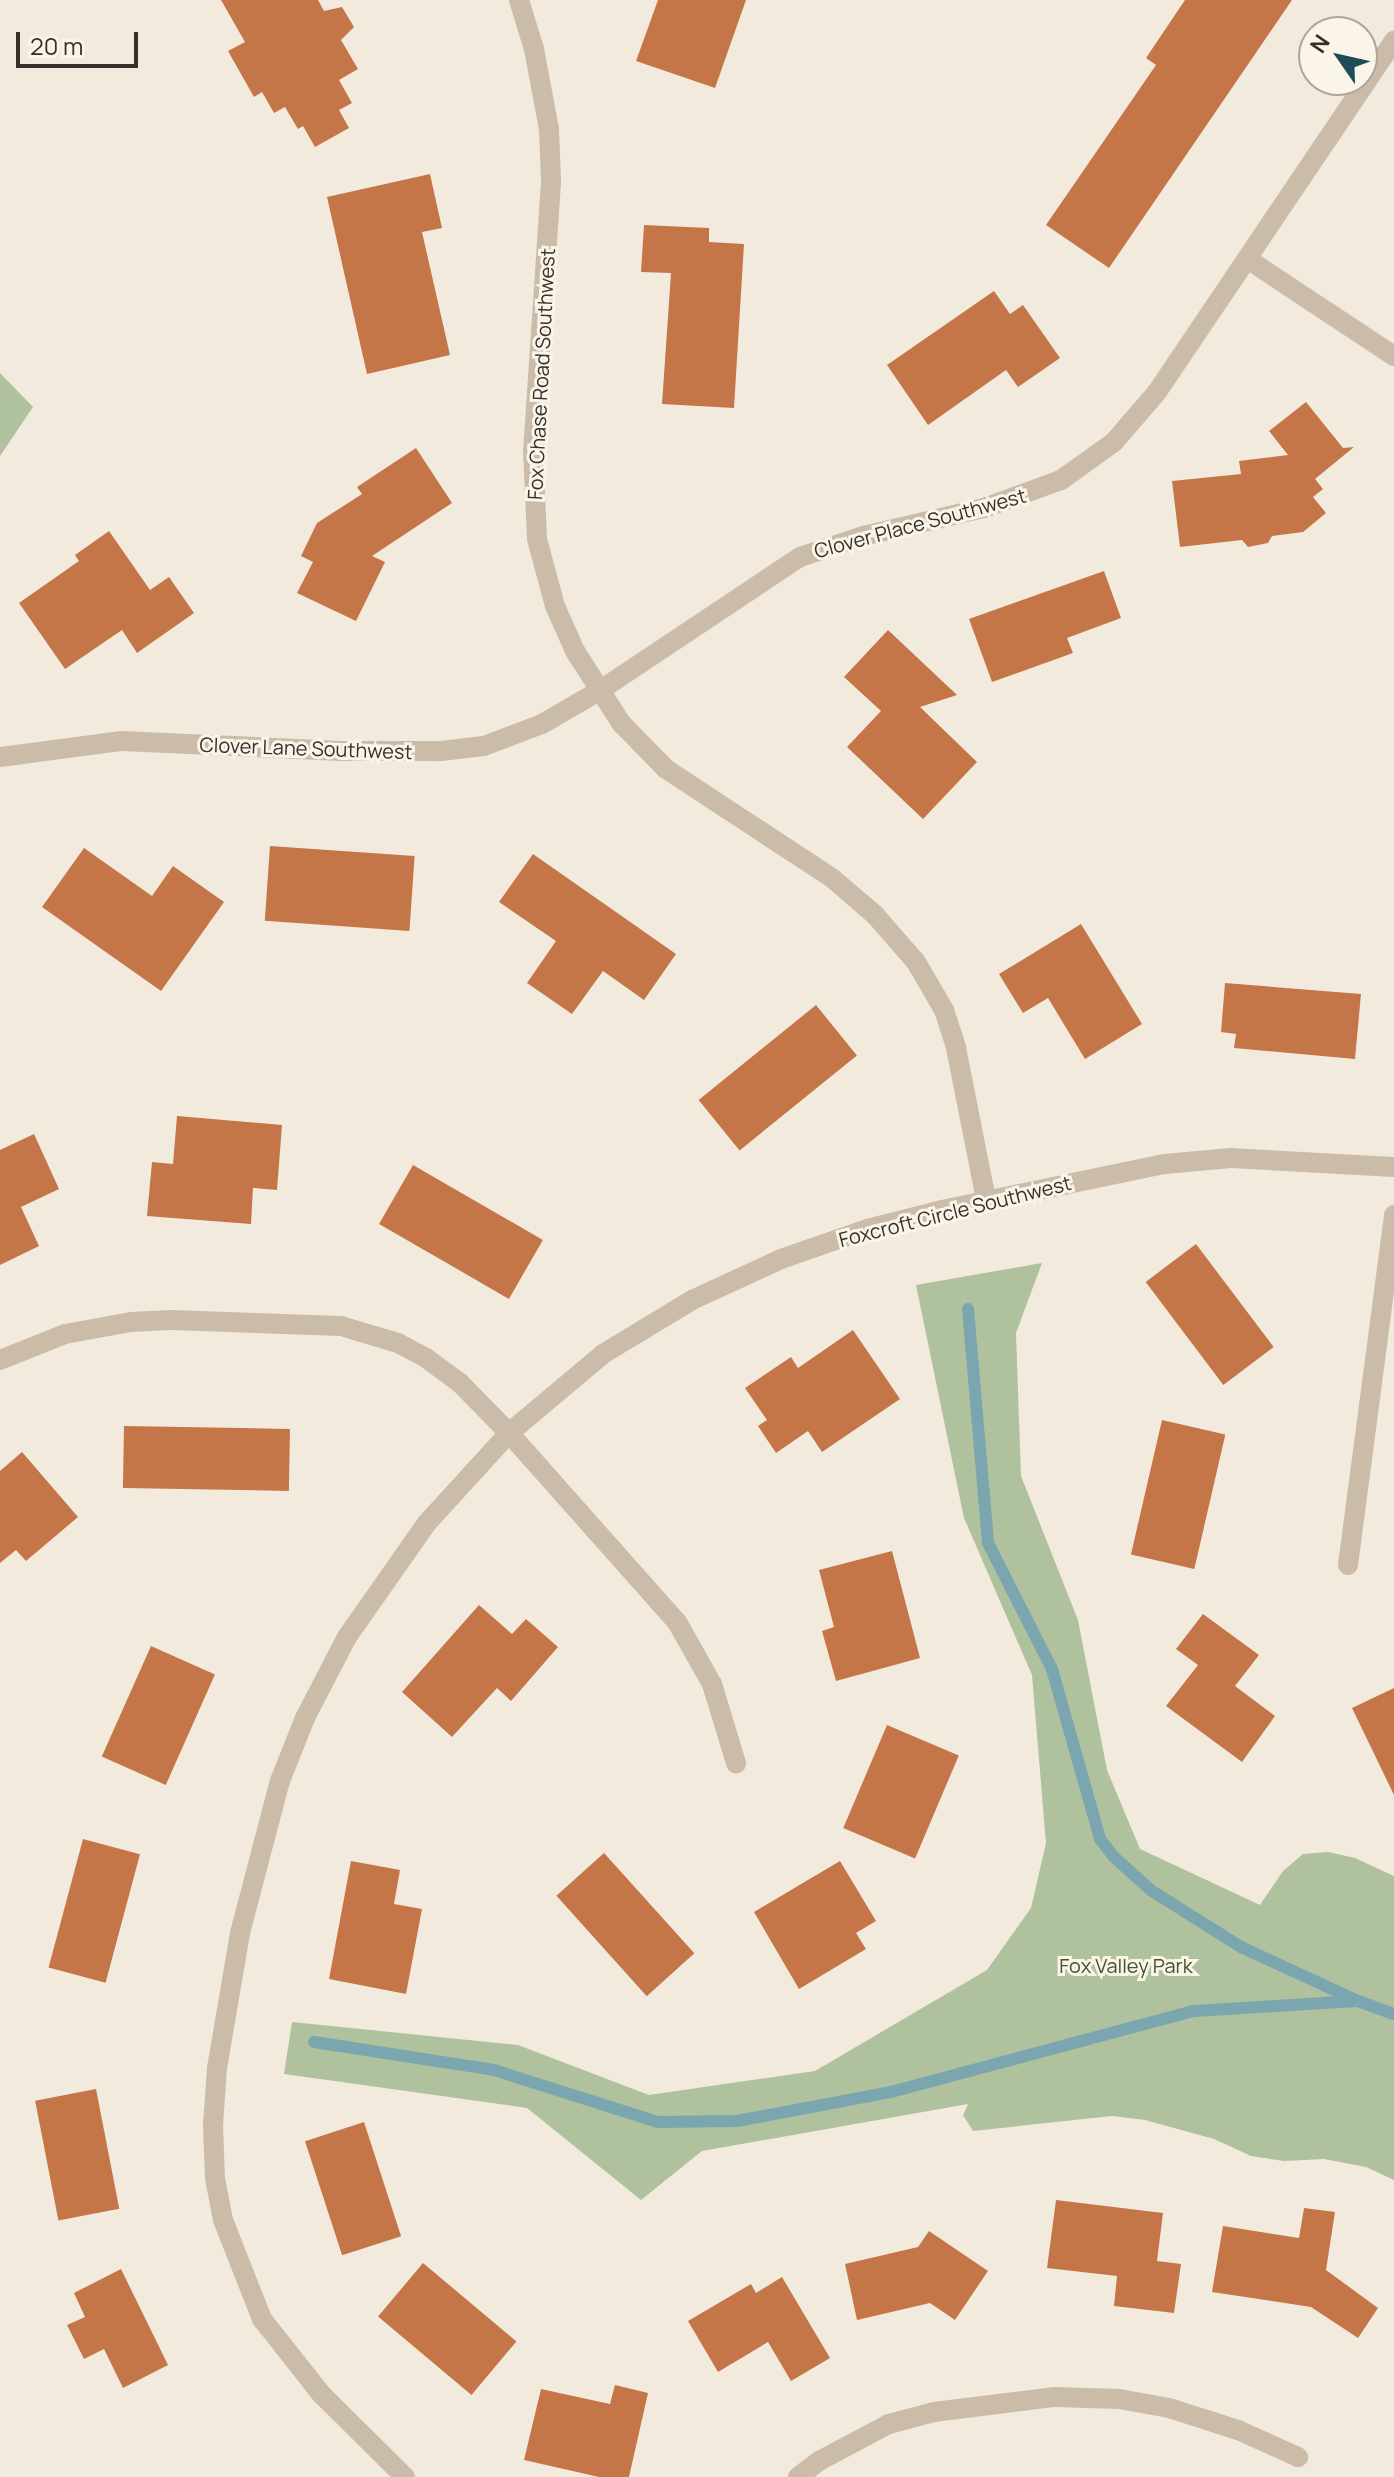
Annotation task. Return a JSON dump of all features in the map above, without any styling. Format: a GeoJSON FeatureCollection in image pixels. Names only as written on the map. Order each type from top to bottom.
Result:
{"type":"FeatureCollection","features":[{"type":"Feature","properties":{"kind":"street","name":"Fox Chase Road Southwest"},"geometry":{"type":"LineString","coordinates":[[519,0],[534,49],[549,129],[551,182],[533,450],[537,539],[555,606],[575,651],[599,691],[621,723],[666,769],[832,878],[875,915],[916,962],[944,1010],[956,1048],[986,1199]]}},
{"type":"Feature","properties":{"kind":"street","name":"Clover Place Southwest"},"geometry":{"type":"LineString","coordinates":[[599,691],[800,557],[863,536],[1024,496],[1080,469],[1128,428],[1157,392],[1249,260],[1394,40]]}},
{"type":"Feature","properties":{"kind":"street"},"geometry":{"type":"LineString","coordinates":[[1249,260],[1394,356]]}},
{"type":"Feature","properties":{"kind":"street","name":"Clover Lane Southwest"},"geometry":{"type":"LineString","coordinates":[[0,757],[122,741],[340,751],[441,751],[484,746],[542,724],[599,691]]}},
{"type":"Feature","properties":{"kind":"street","name":"Foxcroft Circle Southwest"},"geometry":{"type":"LineString","coordinates":[[405,2477],[295,2365],[262,2319],[229,2242],[215,2178],[213,2126],[217,2068],[255,1866],[280,1781],[305,1718],[347,1637],[390,1572],[458,1485],[509,1433],[603,1354],[724,1283],[867,1229],[986,1199],[1165,1164],[1231,1158],[1394,1167]]}},
{"type":"Feature","properties":{"kind":"street"},"geometry":{"type":"LineString","coordinates":[[1348,1565],[1394,1215]]}},
{"type":"Feature","properties":{"kind":"street"},"geometry":{"type":"LineString","coordinates":[[0,1360],[65,1334],[131,1322],[341,1326],[398,1343],[426,1358],[460,1383],[509,1433],[677,1622],[712,1684],[736,1763]]}},
{"type":"Feature","properties":{"kind":"street"},"geometry":{"type":"LineString","coordinates":[[798,2477],[819,2461],[889,2424],[948,2409],[1055,2397],[1109,2398],[1169,2408],[1238,2430],[1298,2457]]}},
{"type":"Feature","properties":{"kind":"green space"},"geometry":{"type":"Polygon","coordinates":[[[0,373],[33,407],[0,456],[0,373]]]}},
{"type":"Feature","properties":{"kind":"green space","name":"Fox Valley Park"},"geometry":{"type":"Polygon","coordinates":[[[1042,1263],[1016,1333],[1021,1476],[1078,1620],[1107,1770],[1140,1849],[1260,1905],[1283,1871],[1303,1854],[1328,1852],[1355,1858],[1394,1876],[1394,2180],[1366,2167],[1324,2159],[1284,2161],[1251,2156],[1214,2139],[1145,2120],[1112,2116],[973,2131],[963,2115],[968,2104],[702,2151],[641,2200],[527,2108],[284,2074],[292,2022],[518,2045],[649,2095],[815,2071],[987,1970],[1031,1908],[1046,1843],[1032,1675],[964,1518],[916,1285],[1042,1263]]]}},
{"type":"Feature","properties":{"kind":"building"},"geometry":{"type":"Polygon","coordinates":[[[221,0],[318,0],[324,11],[342,7],[354,27],[341,40],[358,69],[339,80],[352,103],[339,110],[349,128],[315,147],[303,126],[298,129],[285,107],[274,113],[262,92],[254,97],[228,51],[245,42],[221,0]]]}},
{"type":"Feature","properties":{"kind":"building"},"geometry":{"type":"Polygon","coordinates":[[[658,0],[746,0],[715,88],[636,61],[658,0]]]}},
{"type":"Feature","properties":{"kind":"building"},"geometry":{"type":"Polygon","coordinates":[[[1185,0],[1292,0],[1109,268],[1046,225],[1156,65],[1146,58],[1185,0]]]}},
{"type":"Feature","properties":{"kind":"building"},"geometry":{"type":"Polygon","coordinates":[[[430,174],[442,228],[422,232],[450,355],[367,374],[327,197],[430,174]]]}},
{"type":"Feature","properties":{"kind":"building"},"geometry":{"type":"Polygon","coordinates":[[[644,225],[709,228],[709,242],[744,244],[734,408],[662,404],[671,273],[641,272],[644,225]]]}},
{"type":"Feature","properties":{"kind":"building"},"geometry":{"type":"Polygon","coordinates":[[[994,291],[1010,314],[1023,305],[1060,358],[1018,387],[1006,370],[928,425],[887,365],[994,291]]]}},
{"type":"Feature","properties":{"kind":"building"},"geometry":{"type":"Polygon","coordinates":[[[1306,402],[1343,448],[1354,447],[1315,479],[1323,489],[1313,497],[1326,513],[1303,532],[1272,536],[1268,543],[1248,547],[1242,540],[1180,547],[1172,481],[1241,474],[1239,461],[1288,455],[1269,431],[1306,402]]]}},
{"type":"Feature","properties":{"kind":"building"},"geometry":{"type":"Polygon","coordinates":[[[416,448],[452,503],[372,556],[385,562],[356,621],[297,593],[313,562],[301,556],[317,523],[362,494],[357,487],[416,448]]]}},
{"type":"Feature","properties":{"kind":"building"},"geometry":{"type":"Polygon","coordinates":[[[109,531],[150,590],[169,577],[194,613],[137,653],[122,630],[65,669],[19,603],[79,561],[75,555],[109,531]]]}},
{"type":"Feature","properties":{"kind":"building"},"geometry":{"type":"Polygon","coordinates":[[[1104,571],[1121,618],[1067,638],[1073,653],[992,682],[969,619],[1104,571]]]}},
{"type":"Feature","properties":{"kind":"building"},"geometry":{"type":"Polygon","coordinates":[[[888,630],[957,695],[920,707],[977,762],[923,819],[847,747],[881,711],[844,677],[888,630]]]}},
{"type":"Feature","properties":{"kind":"building"},"geometry":{"type":"Polygon","coordinates":[[[270,846],[415,856],[409,931],[265,921],[270,846]]]}},
{"type":"Feature","properties":{"kind":"building"},"geometry":{"type":"Polygon","coordinates":[[[84,848],[152,896],[173,866],[224,902],[161,991],[42,907],[84,848]]]}},
{"type":"Feature","properties":{"kind":"building"},"geometry":{"type":"Polygon","coordinates":[[[533,854],[676,954],[644,1000],[603,971],[572,1014],[527,983],[556,941],[499,902],[533,854]]]}},
{"type":"Feature","properties":{"kind":"building"},"geometry":{"type":"Polygon","coordinates":[[[1081,924],[1142,1024],[1085,1059],[1048,998],[1023,1013],[999,974],[1081,924]]]}},
{"type":"Feature","properties":{"kind":"building"},"geometry":{"type":"Polygon","coordinates":[[[1225,983],[1361,994],[1355,1059],[1234,1048],[1236,1034],[1221,1032],[1225,983]]]}},
{"type":"Feature","properties":{"kind":"building"},"geometry":{"type":"Polygon","coordinates":[[[816,1005],[857,1056],[740,1151],[699,1100],[816,1005]]]}},
{"type":"Feature","properties":{"kind":"building"},"geometry":{"type":"Polygon","coordinates":[[[177,1116],[282,1125],[277,1190],[253,1188],[251,1224],[147,1216],[152,1162],[173,1164],[177,1116]]]}},
{"type":"Feature","properties":{"kind":"building"},"geometry":{"type":"Polygon","coordinates":[[[34,1134],[59,1189],[21,1207],[39,1246],[0,1265],[0,1150],[34,1134]]]}},
{"type":"Feature","properties":{"kind":"building"},"geometry":{"type":"Polygon","coordinates":[[[413,1165],[543,1240],[509,1299],[379,1224],[413,1165]]]}},
{"type":"Feature","properties":{"kind":"building"},"geometry":{"type":"Polygon","coordinates":[[[1196,1244],[1274,1347],[1223,1385],[1146,1282],[1196,1244]]]}},
{"type":"Feature","properties":{"kind":"building"},"geometry":{"type":"Polygon","coordinates":[[[853,1330],[900,1399],[822,1452],[808,1431],[776,1453],[758,1426],[767,1420],[745,1388],[791,1357],[798,1368],[853,1330]]]}},
{"type":"Feature","properties":{"kind":"building"},"geometry":{"type":"Polygon","coordinates":[[[1162,1420],[1225,1435],[1194,1569],[1131,1554],[1162,1420]]]}},
{"type":"Feature","properties":{"kind":"building"},"geometry":{"type":"Polygon","coordinates":[[[124,1426],[290,1429],[289,1491],[123,1488],[124,1426]]]}},
{"type":"Feature","properties":{"kind":"building"},"geometry":{"type":"Polygon","coordinates":[[[22,1452],[78,1517],[26,1561],[16,1550],[0,1563],[0,1471],[22,1452]]]}},
{"type":"Feature","properties":{"kind":"building"},"geometry":{"type":"Polygon","coordinates":[[[892,1551],[920,1658],[836,1681],[822,1631],[834,1627],[819,1570],[892,1551]]]}},
{"type":"Feature","properties":{"kind":"building"},"geometry":{"type":"Polygon","coordinates":[[[479,1605],[512,1634],[526,1619],[558,1647],[511,1701],[497,1688],[452,1737],[402,1692],[479,1605]]]}},
{"type":"Feature","properties":{"kind":"building"},"geometry":{"type":"Polygon","coordinates":[[[1203,1614],[1259,1655],[1235,1686],[1275,1716],[1242,1762],[1166,1706],[1198,1665],[1176,1649],[1203,1614]]]}},
{"type":"Feature","properties":{"kind":"building"},"geometry":{"type":"Polygon","coordinates":[[[151,1646],[215,1674],[166,1785],[102,1757],[151,1646]]]}},
{"type":"Feature","properties":{"kind":"building"},"geometry":{"type":"Polygon","coordinates":[[[1394,1688],[1394,1795],[1352,1708],[1394,1688]]]}},
{"type":"Feature","properties":{"kind":"building"},"geometry":{"type":"Polygon","coordinates":[[[887,1725],[959,1755],[915,1859],[843,1828],[887,1725]]]}},
{"type":"Feature","properties":{"kind":"building"},"geometry":{"type":"Polygon","coordinates":[[[83,1839],[140,1854],[106,1983],[49,1967],[83,1839]]]}},
{"type":"Feature","properties":{"kind":"building"},"geometry":{"type":"Polygon","coordinates":[[[604,1853],[694,1953],[647,1996],[556,1896],[604,1853]]]}},
{"type":"Feature","properties":{"kind":"building"},"geometry":{"type":"Polygon","coordinates":[[[351,1861],[400,1870],[394,1904],[422,1909],[406,1994],[329,1979],[351,1861]]]}},
{"type":"Feature","properties":{"kind":"building"},"geometry":{"type":"Polygon","coordinates":[[[840,1861],[876,1921],[856,1933],[866,1949],[799,1989],[754,1912],[840,1861]]]}},
{"type":"Feature","properties":{"kind":"building"},"geometry":{"type":"Polygon","coordinates":[[[96,2089],[119,2209],[58,2221],[35,2101],[96,2089]]]}},
{"type":"Feature","properties":{"kind":"building"},"geometry":{"type":"Polygon","coordinates":[[[364,2122],[401,2236],[342,2255],[305,2141],[364,2122]]]}},
{"type":"Feature","properties":{"kind":"building"},"geometry":{"type":"Polygon","coordinates":[[[1056,2200],[1163,2213],[1157,2261],[1181,2264],[1174,2313],[1114,2306],[1117,2276],[1047,2268],[1056,2200]]]}},
{"type":"Feature","properties":{"kind":"building"},"geometry":{"type":"Polygon","coordinates":[[[1304,2208],[1335,2212],[1326,2270],[1378,2308],[1358,2338],[1311,2307],[1212,2292],[1223,2226],[1299,2238],[1304,2208]]]}},
{"type":"Feature","properties":{"kind":"building"},"geometry":{"type":"Polygon","coordinates":[[[929,2231],[988,2271],[955,2320],[930,2303],[857,2320],[845,2264],[918,2247],[929,2231]]]}},
{"type":"Feature","properties":{"kind":"building"},"geometry":{"type":"Polygon","coordinates":[[[423,2263],[516,2341],[471,2395],[378,2317],[423,2263]]]}},
{"type":"Feature","properties":{"kind":"building"},"geometry":{"type":"Polygon","coordinates":[[[121,2269],[168,2365],[123,2388],[104,2349],[84,2359],[67,2325],[85,2317],[74,2293],[121,2269]]]}},
{"type":"Feature","properties":{"kind":"building"},"geometry":{"type":"Polygon","coordinates":[[[782,2277],[830,2358],[791,2381],[768,2342],[718,2372],[688,2321],[751,2284],[756,2293],[782,2277]]]}},
{"type":"Feature","properties":{"kind":"building"},"geometry":{"type":"Polygon","coordinates":[[[615,2385],[648,2393],[629,2477],[599,2477],[524,2460],[541,2389],[610,2404],[615,2385]]]}},
{"type":"Feature","properties":{"kind":"waterway"},"geometry":{"type":"LineString","coordinates":[[968,1309],[988,1543],[1052,1669],[1100,1839],[1114,1857],[1152,1891],[1241,1947],[1358,2001],[1394,2014]]}},
{"type":"Feature","properties":{"kind":"waterway"},"geometry":{"type":"LineString","coordinates":[[314,2042],[494,2070],[658,2122],[737,2121],[891,2092],[1194,2011],[1358,2001]]}}]}
